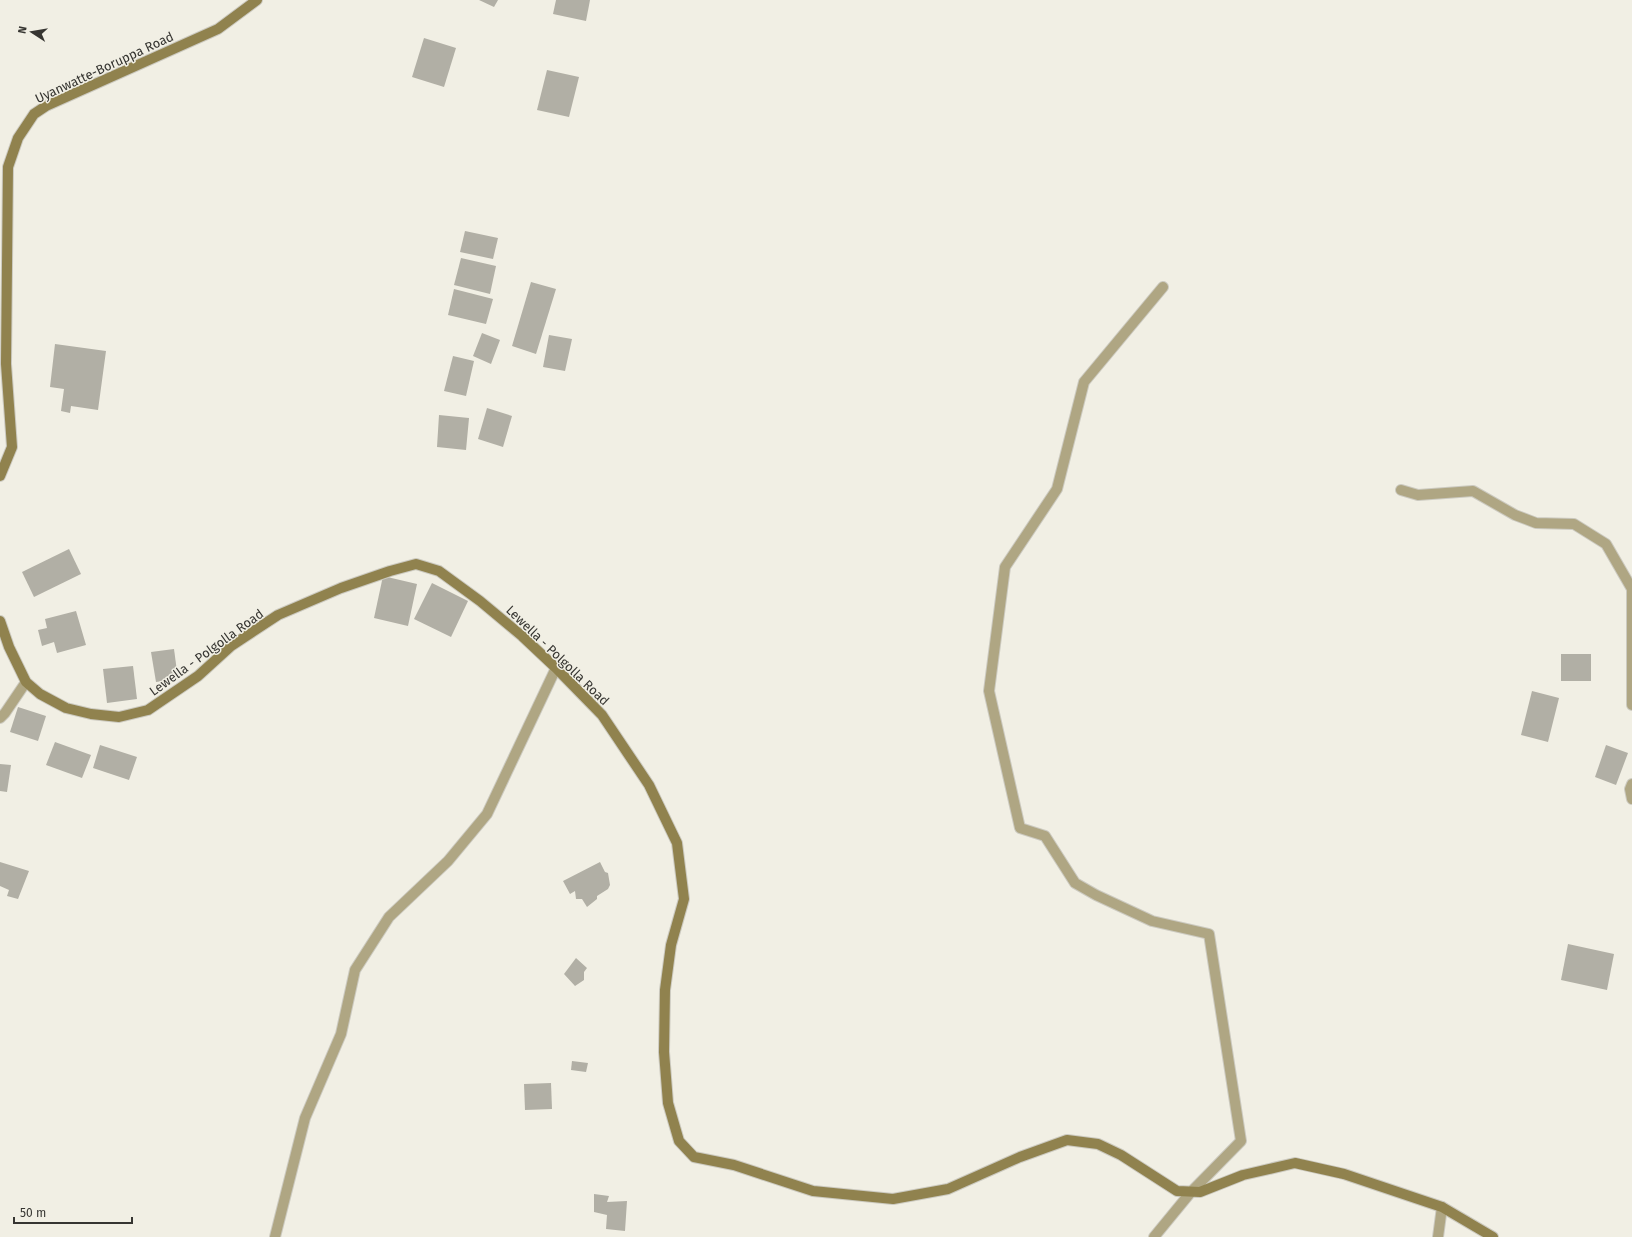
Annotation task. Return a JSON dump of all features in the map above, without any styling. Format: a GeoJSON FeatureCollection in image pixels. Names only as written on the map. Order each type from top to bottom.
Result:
{"type":"FeatureCollection","features":[{"type":"Feature","properties":{"kind":"street","name":"Uyanwatte-Boruppa Road"},"geometry":{"type":"LineString","coordinates":[[0,476],[12,447],[6,364],[7,217],[8,167],[18,138],[34,114],[46,106],[218,29],[257,0]]}},
{"type":"Feature","properties":{"kind":"street"},"geometry":{"type":"LineString","coordinates":[[1154,1237],[1191,1192],[1241,1141],[1208,934],[1152,920],[1096,896],[1075,883],[1045,836],[1020,828],[989,691],[1005,568],[1057,489],[1084,382],[1163,287]]}},
{"type":"Feature","properties":{"kind":"street"},"geometry":{"type":"LineString","coordinates":[[1401,490],[1418,495],[1473,491],[1515,515],[1536,523],[1574,524],[1606,544],[1632,589],[1632,705]]}},
{"type":"Feature","properties":{"kind":"street","name":"Lewella - Polgolla Road"},"geometry":{"type":"LineString","coordinates":[[0,621],[9,647],[26,682],[40,694],[66,708],[91,714],[119,717],[148,710],[198,676],[231,646],[278,615],[341,588],[416,564],[439,571],[480,601],[522,636],[602,715],[650,785],[677,843],[684,898],[671,945],[666,982],[664,1052],[668,1103],[679,1141],[694,1157],[734,1165],[813,1191],[893,1199],[948,1189],[1020,1157],[1067,1140],[1098,1144],[1121,1155],[1177,1191],[1200,1192],[1243,1175],[1294,1163],[1344,1174],[1442,1207],[1493,1237]]}},
{"type":"Feature","properties":{"kind":"street"},"geometry":{"type":"LineString","coordinates":[[275,1237],[305,1118],[341,1034],[355,970],[389,917],[448,861],[488,814],[556,668]]}},
{"type":"Feature","properties":{"kind":"street"},"geometry":{"type":"LineString","coordinates":[[0,718],[26,682]]}},
{"type":"Feature","properties":{"kind":"street"},"geometry":{"type":"LineString","coordinates":[[1632,784],[1630,789],[1632,798]]}},
{"type":"Feature","properties":{"kind":"street"},"geometry":{"type":"LineString","coordinates":[[1438,1237],[1442,1207]]}},
{"type":"Feature","properties":{"kind":"building"},"geometry":{"type":"Polygon","coordinates":[[[479,0],[498,0],[494,7],[479,0]]]}},
{"type":"Feature","properties":{"kind":"building"},"geometry":{"type":"Polygon","coordinates":[[[556,0],[590,0],[586,21],[553,14],[556,0]]]}},
{"type":"Feature","properties":{"kind":"building"},"geometry":{"type":"Polygon","coordinates":[[[424,38],[456,48],[444,87],[412,77],[424,38]]]}},
{"type":"Feature","properties":{"kind":"building"},"geometry":{"type":"Polygon","coordinates":[[[547,70],[579,77],[569,117],[537,110],[547,70]]]}},
{"type":"Feature","properties":{"kind":"building"},"geometry":{"type":"Polygon","coordinates":[[[465,231],[498,238],[493,259],[460,252],[465,231]]]}},
{"type":"Feature","properties":{"kind":"building"},"geometry":{"type":"Polygon","coordinates":[[[461,258],[496,266],[490,294],[454,285],[461,258]]]}},
{"type":"Feature","properties":{"kind":"building"},"geometry":{"type":"Polygon","coordinates":[[[531,282],[556,289],[536,354],[512,346],[531,282]]]}},
{"type":"Feature","properties":{"kind":"building"},"geometry":{"type":"Polygon","coordinates":[[[454,289],[493,299],[486,324],[448,315],[454,289]]]}},
{"type":"Feature","properties":{"kind":"building"},"geometry":{"type":"Polygon","coordinates":[[[482,333],[500,340],[491,364],[473,356],[482,333]]]}},
{"type":"Feature","properties":{"kind":"building"},"geometry":{"type":"Polygon","coordinates":[[[549,335],[572,339],[565,371],[543,367],[549,335]]]}},
{"type":"Feature","properties":{"kind":"building"},"geometry":{"type":"Polygon","coordinates":[[[55,344],[106,351],[98,410],[71,406],[70,413],[61,411],[64,389],[50,387],[55,344]]]}},
{"type":"Feature","properties":{"kind":"building"},"geometry":{"type":"Polygon","coordinates":[[[453,356],[474,361],[466,396],[444,391],[453,356]]]}},
{"type":"Feature","properties":{"kind":"building"},"geometry":{"type":"Polygon","coordinates":[[[487,408],[512,416],[503,447],[478,439],[487,408]]]}},
{"type":"Feature","properties":{"kind":"building"},"geometry":{"type":"Polygon","coordinates":[[[439,415],[469,418],[466,450],[437,447],[439,415]]]}},
{"type":"Feature","properties":{"kind":"building"},"geometry":{"type":"Polygon","coordinates":[[[69,549],[81,574],[34,597],[22,572],[69,549]]]}},
{"type":"Feature","properties":{"kind":"building"},"geometry":{"type":"Polygon","coordinates":[[[383,576],[417,584],[408,626],[374,618],[383,576]]]}},
{"type":"Feature","properties":{"kind":"building"},"geometry":{"type":"Polygon","coordinates":[[[432,583],[468,601],[451,637],[414,619],[432,583]]]}},
{"type":"Feature","properties":{"kind":"building"},"geometry":{"type":"Polygon","coordinates":[[[76,611],[86,645],[57,653],[54,642],[42,646],[38,630],[47,628],[45,619],[76,611]]]}},
{"type":"Feature","properties":{"kind":"building"},"geometry":{"type":"Polygon","coordinates":[[[174,649],[178,679],[156,682],[151,652],[174,649]]]}},
{"type":"Feature","properties":{"kind":"building"},"geometry":{"type":"Polygon","coordinates":[[[1561,654],[1591,654],[1591,681],[1561,681],[1561,654]]]}},
{"type":"Feature","properties":{"kind":"building"},"geometry":{"type":"Polygon","coordinates":[[[133,666],[137,699],[107,703],[103,669],[133,666]]]}},
{"type":"Feature","properties":{"kind":"building"},"geometry":{"type":"Polygon","coordinates":[[[1532,691],[1559,698],[1548,742],[1521,735],[1532,691]]]}},
{"type":"Feature","properties":{"kind":"building"},"geometry":{"type":"Polygon","coordinates":[[[18,707],[46,716],[38,741],[10,732],[18,707]]]}},
{"type":"Feature","properties":{"kind":"building"},"geometry":{"type":"Polygon","coordinates":[[[55,742],[91,755],[82,778],[46,765],[55,742]]]}},
{"type":"Feature","properties":{"kind":"building"},"geometry":{"type":"Polygon","coordinates":[[[100,745],[137,757],[129,780],[93,768],[100,745]]]}},
{"type":"Feature","properties":{"kind":"building"},"geometry":{"type":"Polygon","coordinates":[[[1606,745],[1628,753],[1616,785],[1595,777],[1606,745]]]}},
{"type":"Feature","properties":{"kind":"building"},"geometry":{"type":"Polygon","coordinates":[[[0,764],[11,765],[7,792],[0,791],[0,764]]]}},
{"type":"Feature","properties":{"kind":"building"},"geometry":{"type":"Polygon","coordinates":[[[0,862],[29,871],[18,899],[7,896],[9,890],[0,886],[0,862]]]}},
{"type":"Feature","properties":{"kind":"building"},"geometry":{"type":"Polygon","coordinates":[[[600,862],[605,872],[608,873],[610,885],[608,889],[597,896],[597,899],[587,907],[582,899],[576,899],[575,891],[570,894],[563,881],[600,862]]]}},
{"type":"Feature","properties":{"kind":"building"},"geometry":{"type":"Polygon","coordinates":[[[1568,944],[1614,954],[1607,990],[1561,980],[1568,944]]]}},
{"type":"Feature","properties":{"kind":"building"},"geometry":{"type":"Polygon","coordinates":[[[576,958],[587,968],[584,972],[584,980],[575,986],[564,974],[576,958]]]}},
{"type":"Feature","properties":{"kind":"building"},"geometry":{"type":"Polygon","coordinates":[[[572,1061],[588,1063],[586,1072],[571,1070],[572,1061]]]}},
{"type":"Feature","properties":{"kind":"building"},"geometry":{"type":"Polygon","coordinates":[[[551,1083],[552,1109],[525,1110],[524,1084],[551,1083]]]}},
{"type":"Feature","properties":{"kind":"building"},"geometry":{"type":"Polygon","coordinates":[[[594,1194],[609,1196],[607,1202],[627,1201],[625,1231],[606,1229],[607,1215],[594,1212],[594,1194]]]}}]}
